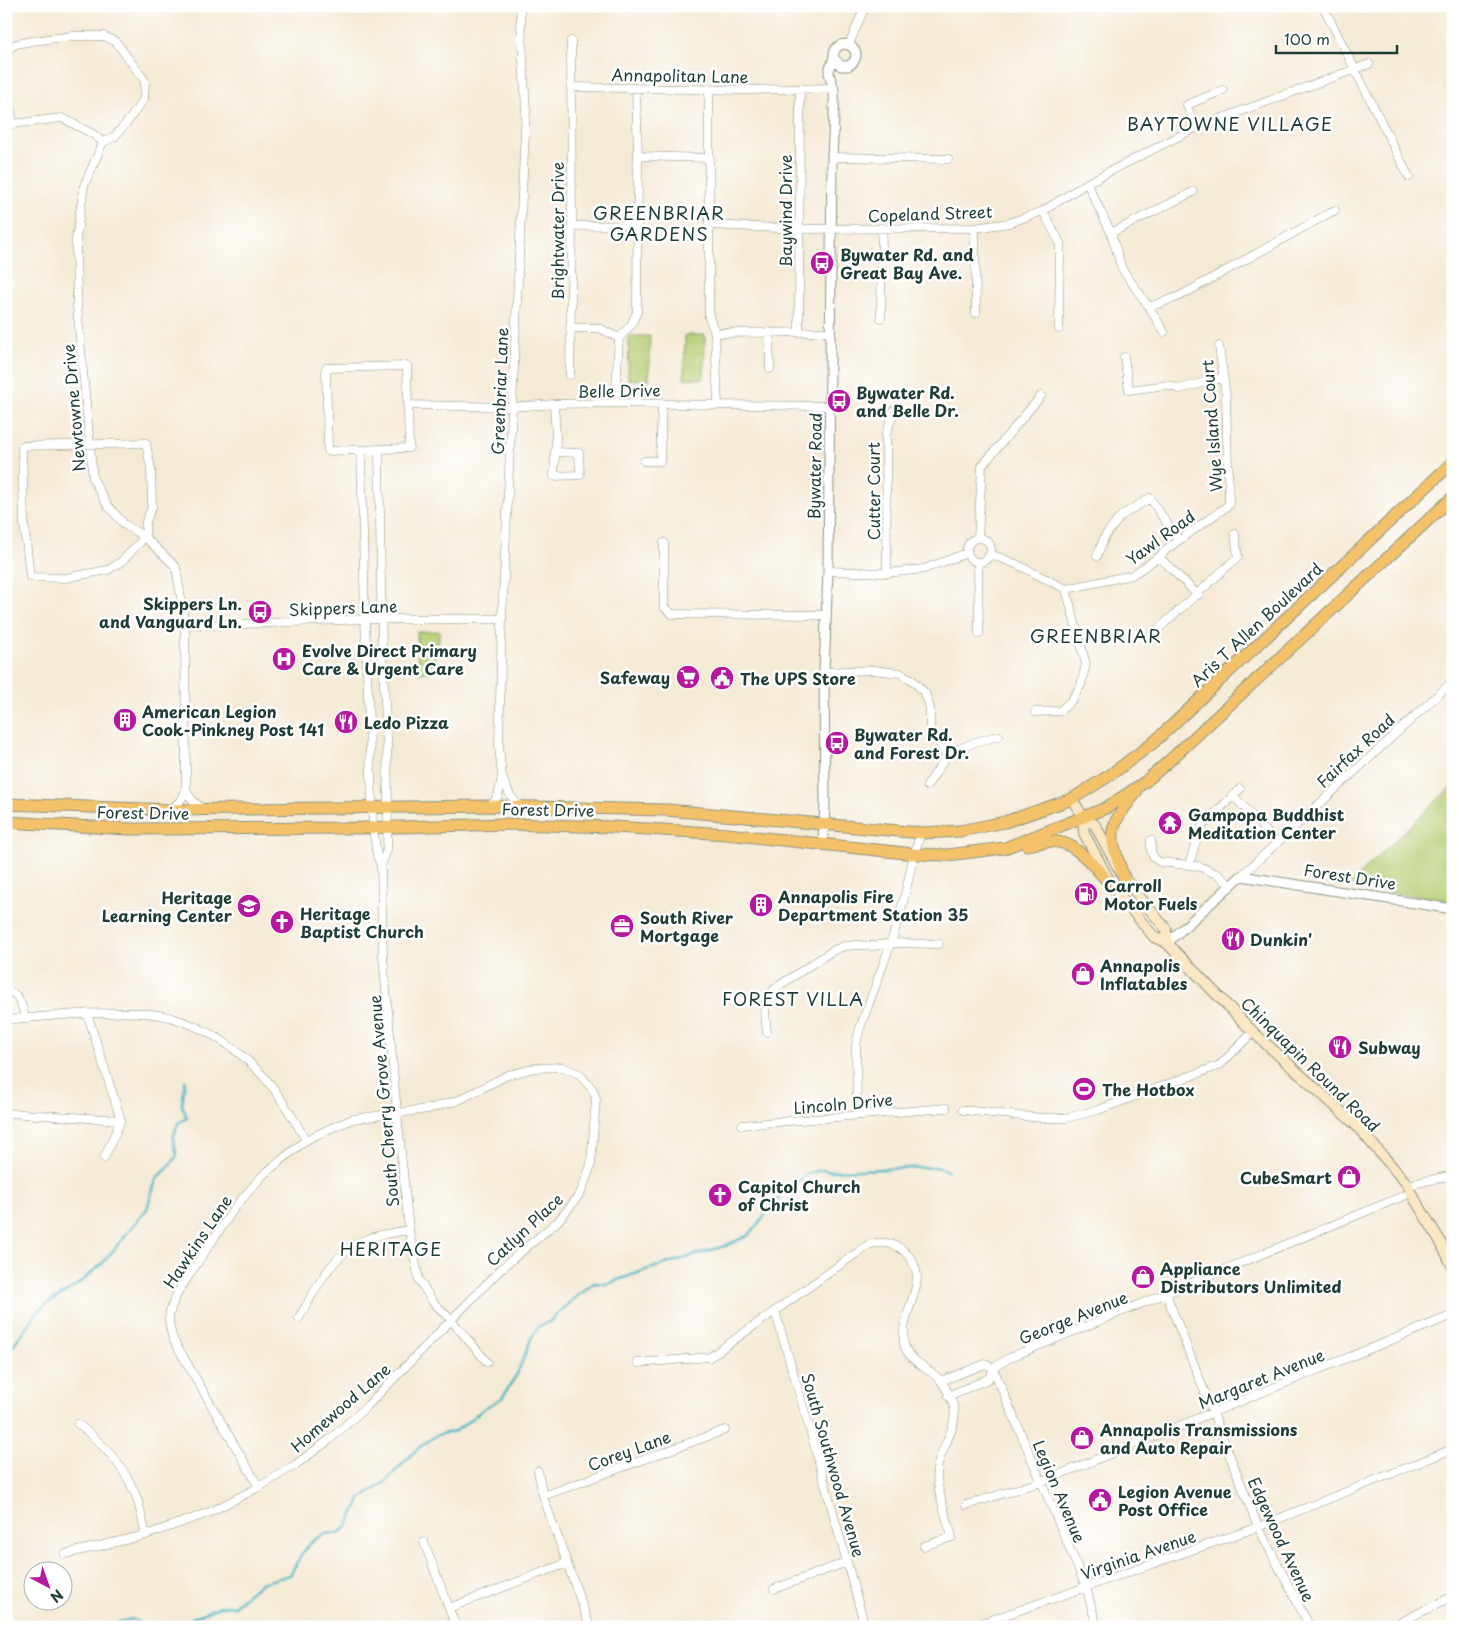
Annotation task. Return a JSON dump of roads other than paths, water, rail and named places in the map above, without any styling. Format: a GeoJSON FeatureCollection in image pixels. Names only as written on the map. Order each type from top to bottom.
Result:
{"type":"FeatureCollection","features":[{"type":"Feature","properties":{"kind":"main road","name":"Aris T Allen Boulevard"},"geometry":{"type":"LineString","coordinates":[[1072,798],[1110,776],[1153,742],[1453,462]]}},
{"type":"Feature","properties":{"kind":"main road"},"geometry":{"type":"LineString","coordinates":[[1083,817],[1106,808],[1145,782],[1169,762],[1453,497]]}},
{"type":"Feature","properties":{"kind":"main road"},"geometry":{"type":"LineString","coordinates":[[1124,878],[1112,843],[1112,833],[1117,817],[1145,782]]}},
{"type":"Feature","properties":{"kind":"main road","name":"Chinquapin Round Road"},"geometry":{"type":"LineString","coordinates":[[1072,798],[1083,817],[1095,825],[1124,878],[1166,929],[1167,943]]}},
{"type":"Feature","properties":{"kind":"main road","name":"Forest Drive"},"geometry":{"type":"LineString","coordinates":[[6,804],[170,810],[521,806],[667,810],[921,833],[960,830],[1005,822],[1072,798]]}},
{"type":"Feature","properties":{"kind":"main road"},"geometry":{"type":"LineString","coordinates":[[9,825],[30,805]]}},
{"type":"Feature","properties":{"kind":"main road","name":"Chinquapin Round Road"},"geometry":{"type":"LineString","coordinates":[[1083,817],[1084,833],[1112,886],[1154,937],[1167,943],[1253,1032],[1355,1124],[1409,1189],[1439,1239],[1453,1267]]}},
{"type":"Feature","properties":{"kind":"main road","name":"Forest Drive"},"geometry":{"type":"LineString","coordinates":[[9,825],[128,829],[388,828],[508,824],[585,826],[750,836],[914,854],[947,855],[1005,848],[1083,817]]}},
{"type":"Feature","properties":{"kind":"main road"},"geometry":{"type":"LineString","coordinates":[[750,836],[753,818]]}},
{"type":"Feature","properties":{"kind":"main road"},"geometry":{"type":"LineString","coordinates":[[1005,848],[1050,842],[1069,845],[1079,852],[1112,886]]}},
{"type":"Feature","properties":{"kind":"street","name":"Greenbriar Lane"},"geometry":{"type":"LineString","coordinates":[[520,6],[526,110],[511,407],[498,746],[502,777],[510,796],[521,806]]}},
{"type":"Feature","properties":{"kind":"street"},"geometry":{"type":"LineString","coordinates":[[849,45],[865,6]]}},
{"type":"Feature","properties":{"kind":"street"},"geometry":{"type":"LineString","coordinates":[[1323,6],[1409,178]]}},
{"type":"Feature","properties":{"kind":"street","name":"Newtowne Drive"},"geometry":{"type":"LineString","coordinates":[[6,51],[16,44],[74,36],[104,36],[116,42],[146,81],[144,98],[129,120],[114,137],[103,142],[84,186],[76,239],[77,306],[93,480],[107,506],[125,525],[145,537],[176,567],[185,624],[186,791]]}},
{"type":"Feature","properties":{"kind":"street"},"geometry":{"type":"LineString","coordinates":[[571,41],[571,87]]}},
{"type":"Feature","properties":{"kind":"street"},"geometry":{"type":"LineString","coordinates":[[842,44],[849,45],[855,50],[856,58],[848,66],[840,66],[834,58],[836,48],[842,44]]}},
{"type":"Feature","properties":{"kind":"street","name":"Bywater Road"},"geometry":{"type":"LineString","coordinates":[[834,58],[829,72],[834,88]]}},
{"type":"Feature","properties":{"kind":"street","name":"Copeland Street"},"geometry":{"type":"LineString","coordinates":[[709,225],[832,229],[975,228],[1009,223],[1043,211],[1087,183],[1195,128],[1368,64]]}},
{"type":"Feature","properties":{"kind":"street","name":"Bywater Road"},"geometry":{"type":"LineString","coordinates":[[823,844],[832,158],[834,88],[840,66]]}},
{"type":"Feature","properties":{"kind":"street"},"geometry":{"type":"LineString","coordinates":[[6,81],[13,124],[62,118],[93,134],[103,142]]}},
{"type":"Feature","properties":{"kind":"street","name":"Annapolitan Lane"},"geometry":{"type":"LineString","coordinates":[[571,87],[800,90],[834,88]]}},
{"type":"Feature","properties":{"kind":"street","name":"Brightwater Drive"},"geometry":{"type":"LineString","coordinates":[[570,375],[571,87]]}},
{"type":"Feature","properties":{"kind":"street"},"geometry":{"type":"LineString","coordinates":[[615,402],[618,338],[631,324],[637,312],[638,156],[636,89]]}},
{"type":"Feature","properties":{"kind":"street"},"geometry":{"type":"LineString","coordinates":[[709,89],[709,317],[715,333],[718,405]]}},
{"type":"Feature","properties":{"kind":"street","name":"Baywind Drive"},"geometry":{"type":"LineString","coordinates":[[798,332],[800,90]]}},
{"type":"Feature","properties":{"kind":"street"},"geometry":{"type":"LineString","coordinates":[[1195,128],[1187,105],[1223,90]]}},
{"type":"Feature","properties":{"kind":"street"},"geometry":{"type":"LineString","coordinates":[[638,156],[710,158]]}},
{"type":"Feature","properties":{"kind":"street"},"geometry":{"type":"LineString","coordinates":[[832,158],[948,159]]}},
{"type":"Feature","properties":{"kind":"street"},"geometry":{"type":"LineString","coordinates":[[1087,183],[1111,233],[1122,269],[1164,332]]}},
{"type":"Feature","properties":{"kind":"street"},"geometry":{"type":"LineString","coordinates":[[1111,233],[1193,192]]}},
{"type":"Feature","properties":{"kind":"street"},"geometry":{"type":"LineString","coordinates":[[1149,307],[1180,296],[1335,210]]}},
{"type":"Feature","properties":{"kind":"street"},"geometry":{"type":"LineString","coordinates":[[1043,211],[1060,243],[1059,328]]}},
{"type":"Feature","properties":{"kind":"street"},"geometry":{"type":"LineString","coordinates":[[572,226],[637,225]]}},
{"type":"Feature","properties":{"kind":"street"},"geometry":{"type":"LineString","coordinates":[[881,318],[882,228]]}},
{"type":"Feature","properties":{"kind":"street"},"geometry":{"type":"LineString","coordinates":[[975,228],[976,313]]}},
{"type":"Feature","properties":{"kind":"street"},"geometry":{"type":"LineString","coordinates":[[570,328],[599,328],[618,338]]}},
{"type":"Feature","properties":{"kind":"street"},"geometry":{"type":"LineString","coordinates":[[770,332],[770,369]]}},
{"type":"Feature","properties":{"kind":"street"},"geometry":{"type":"LineString","coordinates":[[715,333],[831,332]]}},
{"type":"Feature","properties":{"kind":"street","name":"Wye Island Court"},"geometry":{"type":"LineString","coordinates":[[1219,346],[1226,396],[1229,505]]}},
{"type":"Feature","properties":{"kind":"street"},"geometry":{"type":"LineString","coordinates":[[1124,357],[1129,390],[1167,385],[1179,389],[1222,378]]}},
{"type":"Feature","properties":{"kind":"street"},"geometry":{"type":"LineString","coordinates":[[407,366],[409,448],[379,449],[328,451],[326,368],[407,366]]}},
{"type":"Feature","properties":{"kind":"street"},"geometry":{"type":"LineString","coordinates":[[978,538],[982,466],[1041,396]]}},
{"type":"Feature","properties":{"kind":"street","name":"Belle Drive"},"geometry":{"type":"LineString","coordinates":[[408,405],[511,407],[615,402],[830,406]]}},
{"type":"Feature","properties":{"kind":"street"},"geometry":{"type":"LineString","coordinates":[[644,461],[660,461],[662,403]]}},
{"type":"Feature","properties":{"kind":"street"},"geometry":{"type":"LineString","coordinates":[[554,404],[556,437],[555,452],[554,476],[580,475],[579,453],[555,452]]}},
{"type":"Feature","properties":{"kind":"street","name":"Cutter Court"},"geometry":{"type":"LineString","coordinates":[[887,573],[886,435],[894,410]]}},
{"type":"Feature","properties":{"kind":"street"},"geometry":{"type":"LineString","coordinates":[[146,443],[151,470],[152,508],[146,521],[145,537],[122,561],[108,570],[65,578],[30,577],[24,523],[22,446],[90,446],[146,443]]}},
{"type":"Feature","properties":{"kind":"street","name":"South Cherry Grove Avenue"},"geometry":{"type":"LineString","coordinates":[[379,449],[388,808],[387,850],[381,866]]}},
{"type":"Feature","properties":{"kind":"street","name":"South Cherry Grove Avenue"},"geometry":{"type":"LineString","coordinates":[[362,450],[365,619],[373,828],[377,856],[381,866],[383,956],[409,1230],[419,1280],[433,1302],[452,1320],[487,1362]]}},
{"type":"Feature","properties":{"kind":"street"},"geometry":{"type":"LineString","coordinates":[[1097,556],[1105,536],[1121,516],[1150,498],[1178,540]]}},
{"type":"Feature","properties":{"kind":"street","name":"Yawl Road"},"geometry":{"type":"LineString","coordinates":[[1066,589],[1132,575],[1160,557],[1178,540],[1229,505]]}},
{"type":"Feature","properties":{"kind":"street"},"geometry":{"type":"LineString","coordinates":[[1146,639],[1198,595],[1238,557],[1235,534]]}},
{"type":"Feature","properties":{"kind":"street"},"geometry":{"type":"LineString","coordinates":[[978,538],[988,542],[990,554],[986,560],[978,563],[971,560],[966,553],[968,545],[978,538]]}},
{"type":"Feature","properties":{"kind":"street"},"geometry":{"type":"LineString","coordinates":[[664,543],[664,607],[672,614],[826,615]]}},
{"type":"Feature","properties":{"kind":"street"},"geometry":{"type":"LineString","coordinates":[[828,572],[887,573],[924,569],[966,553]]}},
{"type":"Feature","properties":{"kind":"street"},"geometry":{"type":"LineString","coordinates":[[990,554],[1016,564],[1066,589],[1086,664],[1081,685],[1071,701],[1060,711],[1035,712]]}},
{"type":"Feature","properties":{"kind":"street"},"geometry":{"type":"LineString","coordinates":[[1160,557],[1198,595]]}},
{"type":"Feature","properties":{"kind":"street"},"geometry":{"type":"LineString","coordinates":[[978,563],[979,634]]}},
{"type":"Feature","properties":{"kind":"street","name":"Skippers Lane"},"geometry":{"type":"LineString","coordinates":[[185,624],[221,625],[365,619],[502,619]]}},
{"type":"Feature","properties":{"kind":"street"},"geometry":{"type":"LineString","coordinates":[[824,672],[872,670],[900,673],[910,679],[925,693],[930,708],[930,729],[947,755]]}},
{"type":"Feature","properties":{"kind":"street","name":"Fairfax Road"},"geometry":{"type":"LineString","coordinates":[[1167,943],[1453,681]]}},
{"type":"Feature","properties":{"kind":"street"},"geometry":{"type":"LineString","coordinates":[[927,786],[947,755],[975,742],[999,736]]}},
{"type":"Feature","properties":{"kind":"street","name":"Greenbriar Lane"},"geometry":{"type":"LineString","coordinates":[[488,806],[498,796],[502,777]]}},
{"type":"Feature","properties":{"kind":"street"},"geometry":{"type":"LineString","coordinates":[[1189,865],[1203,825],[1240,789]]}},
{"type":"Feature","properties":{"kind":"street"},"geometry":{"type":"LineString","coordinates":[[170,810],[181,800],[186,791],[196,805],[204,810]]}},
{"type":"Feature","properties":{"kind":"street"},"geometry":{"type":"LineString","coordinates":[[1233,795],[1277,843]]}},
{"type":"Feature","properties":{"kind":"street"},"geometry":{"type":"LineString","coordinates":[[857,1115],[856,1044],[891,943],[921,833]]}},
{"type":"Feature","properties":{"kind":"street"},"geometry":{"type":"LineString","coordinates":[[1151,840],[1154,859],[1160,862],[1198,866],[1219,875],[1230,886]]}},
{"type":"Feature","properties":{"kind":"street","name":"Forest Drive"},"geometry":{"type":"LineString","coordinates":[[1241,876],[1453,909]]}},
{"type":"Feature","properties":{"kind":"street"},"geometry":{"type":"LineString","coordinates":[[768,1032],[765,1006],[770,993],[832,951],[844,946],[857,945],[873,946],[891,943],[939,944]]}},
{"type":"Feature","properties":{"kind":"street"},"geometry":{"type":"LineString","coordinates":[[6,990],[13,992],[22,1002],[25,1018]]}},
{"type":"Feature","properties":{"kind":"street"},"geometry":{"type":"LineString","coordinates":[[6,1020],[86,1013],[129,1012],[169,1017],[224,1041],[246,1059],[264,1078],[287,1108],[306,1140]]}},
{"type":"Feature","properties":{"kind":"street"},"geometry":{"type":"LineString","coordinates":[[86,1013],[121,1120],[104,1158]]}},
{"type":"Feature","properties":{"kind":"street"},"geometry":{"type":"LineString","coordinates":[[963,1110],[1042,1118],[1066,1118],[1098,1110],[1220,1065],[1253,1032]]}},
{"type":"Feature","properties":{"kind":"street","name":"Catlyn Place"},"geometry":{"type":"LineString","coordinates":[[397,1113],[428,1109],[459,1100],[508,1075],[535,1068],[563,1067],[579,1074],[593,1090],[596,1099],[592,1164],[581,1192],[558,1221],[502,1268],[452,1320]]}},
{"type":"Feature","properties":{"kind":"street","name":"Lincoln Drive"},"geometry":{"type":"LineString","coordinates":[[742,1125],[946,1108]]}},
{"type":"Feature","properties":{"kind":"street"},"geometry":{"type":"LineString","coordinates":[[6,1113],[121,1120]]}},
{"type":"Feature","properties":{"kind":"street","name":"Hawkins Lane"},"geometry":{"type":"LineString","coordinates":[[259,1487],[174,1341],[168,1320],[170,1307],[235,1207],[263,1175],[306,1140],[353,1119],[397,1113]]}},
{"type":"Feature","properties":{"kind":"street","name":"George Avenue"},"geometry":{"type":"LineString","coordinates":[[941,1381],[985,1364],[993,1369],[1011,1357],[1166,1294],[1409,1189],[1453,1175]]}},
{"type":"Feature","properties":{"kind":"street"},"geometry":{"type":"LineString","coordinates":[[299,1318],[319,1284],[342,1254],[357,1244],[371,1238],[409,1230]]}},
{"type":"Feature","properties":{"kind":"street"},"geometry":{"type":"LineString","coordinates":[[638,1364],[710,1357],[868,1245],[883,1242],[891,1243],[902,1249],[917,1271],[918,1281],[905,1325],[904,1344],[913,1358],[941,1381],[954,1408],[954,1419],[941,1453],[937,1470],[939,1486],[952,1537],[924,1546]]}},
{"type":"Feature","properties":{"kind":"street","name":"Edgewood Avenue"},"geometry":{"type":"LineString","coordinates":[[1166,1294],[1258,1527],[1310,1627]]}},
{"type":"Feature","properties":{"kind":"street","name":"South Southwood Avenue"},"geometry":{"type":"LineString","coordinates":[[775,1311],[865,1627]]}},
{"type":"Feature","properties":{"kind":"street","name":"Margaret Avenue"},"geometry":{"type":"LineString","coordinates":[[966,1505],[1041,1482],[1453,1315]]}},
{"type":"Feature","properties":{"kind":"street","name":"Homewood Lane"},"geometry":{"type":"LineString","coordinates":[[65,1554],[146,1535],[208,1513],[259,1487],[295,1465],[329,1440],[367,1406],[452,1320]]}},
{"type":"Feature","properties":{"kind":"street"},"geometry":{"type":"LineString","coordinates":[[948,1396],[988,1379],[993,1369]]}},
{"type":"Feature","properties":{"kind":"street","name":"Legion Avenue"},"geometry":{"type":"LineString","coordinates":[[993,1369],[1086,1587],[1097,1627]]}},
{"type":"Feature","properties":{"kind":"street"},"geometry":{"type":"LineString","coordinates":[[78,1424],[97,1439],[119,1466],[133,1490],[146,1535]]}},
{"type":"Feature","properties":{"kind":"street","name":"Corey Lane"},"geometry":{"type":"LineString","coordinates":[[543,1496],[725,1430]]}},
{"type":"Feature","properties":{"kind":"street","name":"Virginia Avenue"},"geometry":{"type":"LineString","coordinates":[[971,1627],[1258,1527],[1453,1449]]}},
{"type":"Feature","properties":{"kind":"street"},"geometry":{"type":"LineString","coordinates":[[538,1471],[543,1496],[590,1627]]}},
{"type":"Feature","properties":{"kind":"street"},"geometry":{"type":"LineString","coordinates":[[424,1542],[449,1608],[453,1626]]}},
{"type":"Feature","properties":{"kind":"street"},"geometry":{"type":"LineString","coordinates":[[774,1589],[847,1562]]}},
{"type":"Feature","properties":{"kind":"street"},"geometry":{"type":"LineString","coordinates":[[449,1608],[567,1563]]}},
{"type":"Feature","properties":{"kind":"street"},"geometry":{"type":"LineString","coordinates":[[1390,1627],[1453,1596]]}},
{"type":"Feature","properties":{"kind":"waterway"},"geometry":{"type":"LineString","coordinates":[[6,1355],[41,1308],[77,1285],[102,1264],[147,1209],[157,1178],[177,1156],[173,1138],[178,1123],[187,1118],[182,1105],[185,1081]]}},
{"type":"Feature","properties":{"kind":"waterway"},"geometry":{"type":"LineString","coordinates":[[168,1627],[174,1622],[186,1621],[220,1606],[234,1606],[261,1583],[290,1575],[301,1555],[312,1541],[324,1534],[339,1533],[348,1525],[361,1498],[384,1483],[417,1449],[437,1435],[456,1431],[486,1407],[502,1398],[517,1374],[532,1337],[539,1326],[549,1322],[594,1283],[607,1284],[725,1246],[749,1235],[786,1189],[807,1174],[821,1170],[936,1167],[948,1171]]}},
{"type":"Feature","properties":{"kind":"waterway"},"geometry":{"type":"LineString","coordinates":[[102,1627],[132,1619],[143,1625],[166,1627]]}},
{"type":"Feature","properties":{"kind":"place","name":"Bywater Rd. and Great Bay Ave."},"geometry":{"type":"Point","coordinates":[822,263]}},
{"type":"Feature","properties":{"kind":"place","name":"Bywater Rd. and Belle Dr."},"geometry":{"type":"Point","coordinates":[839,401]}},
{"type":"Feature","properties":{"kind":"place","name":"Skippers Ln. and Vanguard Ln."},"geometry":{"type":"Point","coordinates":[260,612]}},
{"type":"Feature","properties":{"kind":"place","name":"Evolve Direct Primary Care & Urgent Care"},"geometry":{"type":"Point","coordinates":[284,659]}},
{"type":"Feature","properties":{"kind":"place","name":"Safeway"},"geometry":{"type":"Point","coordinates":[688,677]}},
{"type":"Feature","properties":{"kind":"place","name":"The UPS Store"},"geometry":{"type":"Point","coordinates":[722,678]}},
{"type":"Feature","properties":{"kind":"place","name":"American Legion Cook-Pinkney Post 141"},"geometry":{"type":"Point","coordinates":[125,720]}},
{"type":"Feature","properties":{"kind":"place","name":"Ledo Pizza"},"geometry":{"type":"Point","coordinates":[346,722]}},
{"type":"Feature","properties":{"kind":"place","name":"Bywater Rd. and Forest Dr."},"geometry":{"type":"Point","coordinates":[837,743]}},
{"type":"Feature","properties":{"kind":"place","name":"Gampopa Buddhist Meditation Center"},"geometry":{"type":"Point","coordinates":[1170,823]}},
{"type":"Feature","properties":{"kind":"place","name":"Carroll Motor Fuels"},"geometry":{"type":"Point","coordinates":[1086,894]}},
{"type":"Feature","properties":{"kind":"place","name":"Annapolis Fire Department Station 35"},"geometry":{"type":"Point","coordinates":[761,905]}},
{"type":"Feature","properties":{"kind":"place","name":"Heritage Learning Center"},"geometry":{"type":"Point","coordinates":[249,906]}},
{"type":"Feature","properties":{"kind":"place","name":"Heritage Baptist Church"},"geometry":{"type":"Point","coordinates":[282,922]}},
{"type":"Feature","properties":{"kind":"place","name":"South River Mortgage"},"geometry":{"type":"Point","coordinates":[622,926]}},
{"type":"Feature","properties":{"kind":"place","name":"Dunkin'"},"geometry":{"type":"Point","coordinates":[1233,939]}},
{"type":"Feature","properties":{"kind":"place","name":"Annapolis Inflatables"},"geometry":{"type":"Point","coordinates":[1083,974]}},
{"type":"Feature","properties":{"kind":"place","name":"Subway"},"geometry":{"type":"Point","coordinates":[1340,1047]}},
{"type":"Feature","properties":{"kind":"place","name":"The Hotbox"},"geometry":{"type":"Point","coordinates":[1084,1089]}},
{"type":"Feature","properties":{"kind":"place","name":"CubeSmart"},"geometry":{"type":"Point","coordinates":[1349,1177]}},
{"type":"Feature","properties":{"kind":"place","name":"Capitol Church of Christ"},"geometry":{"type":"Point","coordinates":[720,1195]}},
{"type":"Feature","properties":{"kind":"place","name":"Appliance Distributors Unlimited"},"geometry":{"type":"Point","coordinates":[1143,1277]}},
{"type":"Feature","properties":{"kind":"place","name":"Annapolis Transmissions and Auto Repair"},"geometry":{"type":"Point","coordinates":[1082,1438]}},
{"type":"Feature","properties":{"kind":"place","name":"Legion Avenue Post Office"},"geometry":{"type":"Point","coordinates":[1100,1500]}},
{"type":"Feature","properties":{"kind":"district","name":"BAYTOWNE VILLAGE"},"geometry":{"type":"Point","coordinates":[1230,123]}},
{"type":"Feature","properties":{"kind":"district","name":"GREENBRIAR GARDENS"},"geometry":{"type":"Point","coordinates":[659,222]}},
{"type":"Feature","properties":{"kind":"district","name":"GREENBRIAR"},"geometry":{"type":"Point","coordinates":[1096,635]}},
{"type":"Feature","properties":{"kind":"district","name":"FOREST VILLA"},"geometry":{"type":"Point","coordinates":[793,998]}},
{"type":"Feature","properties":{"kind":"district","name":"HERITAGE"},"geometry":{"type":"Point","coordinates":[391,1248]}}]}
